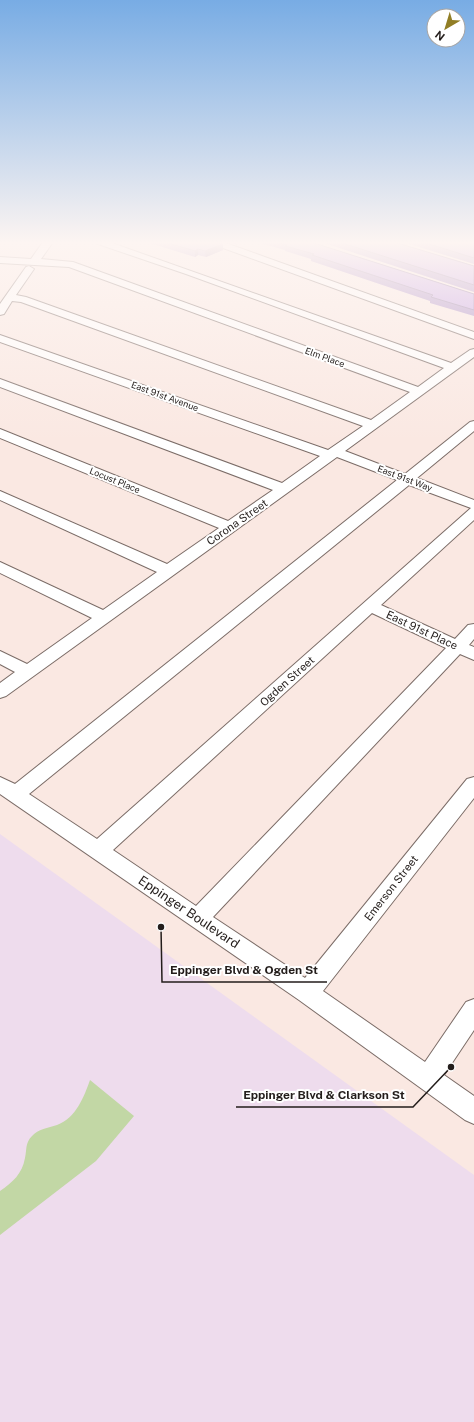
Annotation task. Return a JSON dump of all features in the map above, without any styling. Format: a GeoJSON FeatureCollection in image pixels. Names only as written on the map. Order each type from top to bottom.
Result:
{"type":"FeatureCollection","features":[{"type":"Feature","properties":{"kind":"street"},"geometry":{"type":"LineString","coordinates":[[47,308],[373,425]]}},
{"type":"Feature","properties":{"kind":"street","name":"Elm Place"},"geometry":{"type":"LineString","coordinates":[[162,308],[334,372]]}},
{"type":"Feature","properties":{"kind":"street","name":"Elm Place"},"geometry":{"type":"LineString","coordinates":[[186,308],[414,395]]}},
{"type":"Feature","properties":{"kind":"street"},"geometry":{"type":"LineString","coordinates":[[290,308],[452,367]]}},
{"type":"Feature","properties":{"kind":"street"},"geometry":{"type":"LineString","coordinates":[[398,308],[474,336]]}},
{"type":"Feature","properties":{"kind":"street","name":"East 91st Avenue"},"geometry":{"type":"LineString","coordinates":[[0,338],[334,454]]}},
{"type":"Feature","properties":{"kind":"street","name":"Corona Street"},"geometry":{"type":"LineString","coordinates":[[0,692],[334,454],[474,352]]}},
{"type":"Feature","properties":{"kind":"street"},"geometry":{"type":"LineString","coordinates":[[0,383],[284,489]]}},
{"type":"Feature","properties":{"kind":"street"},"geometry":{"type":"LineString","coordinates":[[393,394],[414,395]]}},
{"type":"Feature","properties":{"kind":"street"},"geometry":{"type":"LineString","coordinates":[[8,789],[407,479],[474,425]]}},
{"type":"Feature","properties":{"kind":"street","name":"Locust Place"},"geometry":{"type":"LineString","coordinates":[[0,433],[230,527]]}},
{"type":"Feature","properties":{"kind":"street","name":"East 91st Way"},"geometry":{"type":"LineString","coordinates":[[334,454],[407,479],[474,505]]}},
{"type":"Feature","properties":{"kind":"street"},"geometry":{"type":"LineString","coordinates":[[0,495],[169,571]]}},
{"type":"Feature","properties":{"kind":"street","name":"Ogden Street"},"geometry":{"type":"LineString","coordinates":[[99,850],[474,512]]}},
{"type":"Feature","properties":{"kind":"street"},"geometry":{"type":"LineString","coordinates":[[0,567],[104,618]]}},
{"type":"Feature","properties":{"kind":"street","name":"East 91st Place"},"geometry":{"type":"LineString","coordinates":[[370,606],[466,650]]}},
{"type":"Feature","properties":{"kind":"street"},"geometry":{"type":"LineString","coordinates":[[198,918],[466,650],[474,630]]}},
{"type":"Feature","properties":{"kind":"street"},"geometry":{"type":"LineString","coordinates":[[0,658],[28,672]]}},
{"type":"Feature","properties":{"kind":"street","name":"Emerson Street"},"geometry":{"type":"LineString","coordinates":[[307,993],[474,784]]}},
{"type":"Feature","properties":{"kind":"street","name":"Eppinger Boulevard"},"geometry":{"type":"LineString","coordinates":[[8,789],[307,993],[474,1111]]}},
{"type":"Feature","properties":{"kind":"street"},"geometry":{"type":"LineString","coordinates":[[428,1078],[474,1010]]}},
{"type":"Feature","properties":{"kind":"shaded area"},"geometry":{"type":"Polygon","coordinates":[[[0,834],[474,1175],[474,1422],[0,1422],[0,834]]]}},
{"type":"Feature","properties":{"kind":"green space"},"geometry":{"type":"Polygon","coordinates":[[[90,1080],[134,1116],[96,1161],[0,1235],[0,1191],[13,1181],[22,1169],[28,1141],[37,1132],[64,1122],[74,1112],[82,1100],[90,1080]]]}},
{"type":"Feature","properties":{"kind":"place","name":"Eppinger Blvd & Ogden St"},"geometry":{"type":"Point","coordinates":[161,927]}},
{"type":"Feature","properties":{"kind":"place","name":"Eppinger Blvd & Clarkson St"},"geometry":{"type":"Point","coordinates":[451,1067]}}]}
